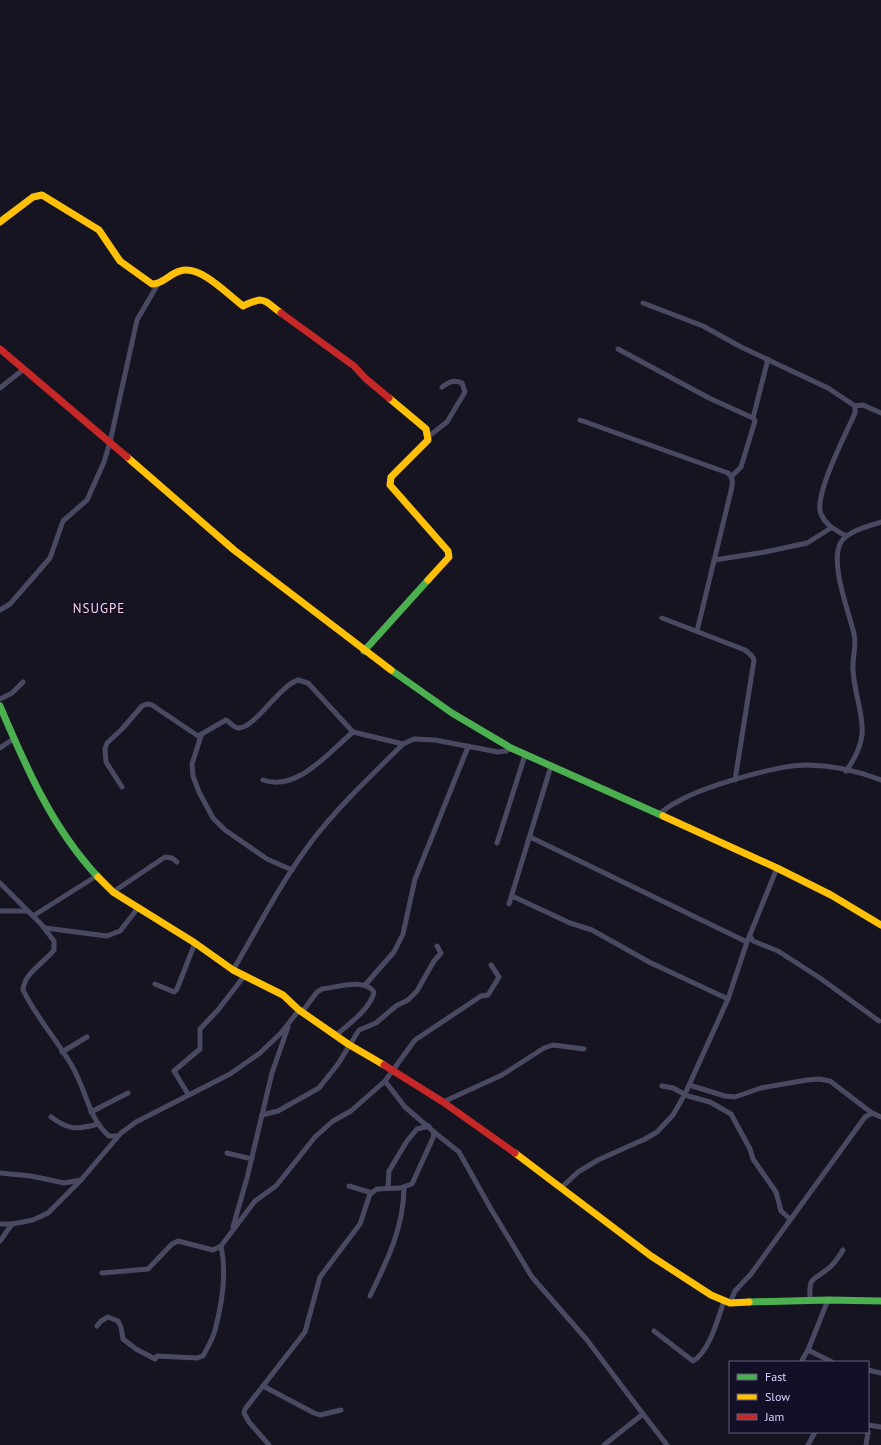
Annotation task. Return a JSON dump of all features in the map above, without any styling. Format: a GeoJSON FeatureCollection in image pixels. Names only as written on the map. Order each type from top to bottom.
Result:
{"type":"FeatureCollection","features":[{"type":"Feature","properties":{"kind":"street"},"geometry":{"type":"LineString","coordinates":[[0,222],[33,197],[42,195],[99,230],[120,261],[152,284],[158,284]]}},
{"type":"Feature","properties":{"kind":"street"},"geometry":{"type":"LineString","coordinates":[[0,610],[10,604],[50,558],[63,521],[87,500],[104,462],[110,442],[137,320],[158,284],[176,272],[185,269],[207,278],[243,306],[258,299],[263,300],[354,366],[426,430],[429,436]]}},
{"type":"Feature","properties":{"kind":"street"},"geometry":{"type":"LineString","coordinates":[[644,303],[703,326],[828,388],[855,406],[863,405],[881,413]]}},
{"type":"Feature","properties":{"kind":"street"},"geometry":{"type":"LineString","coordinates":[[0,349],[234,550],[364,651],[452,713],[510,748],[777,868],[830,895],[881,925]]}},
{"type":"Feature","properties":{"kind":"street"},"geometry":{"type":"LineString","coordinates":[[618,349],[709,398],[753,418]]}},
{"type":"Feature","properties":{"kind":"street"},"geometry":{"type":"LineString","coordinates":[[732,476],[741,467],[755,421],[753,418],[768,359]]}},
{"type":"Feature","properties":{"kind":"street"},"geometry":{"type":"LineString","coordinates":[[0,388],[24,369]]}},
{"type":"Feature","properties":{"kind":"street"},"geometry":{"type":"LineString","coordinates":[[364,651],[449,557],[448,552],[390,485],[391,477],[426,444],[429,436],[447,422],[465,392],[462,383],[457,381],[450,382],[442,387]]}},
{"type":"Feature","properties":{"kind":"street"},"geometry":{"type":"LineString","coordinates":[[846,536],[831,528],[820,513],[819,505],[830,468],[855,413],[855,406]]}},
{"type":"Feature","properties":{"kind":"street"},"geometry":{"type":"LineString","coordinates":[[580,420],[728,473],[732,476]]}},
{"type":"Feature","properties":{"kind":"street"},"geometry":{"type":"LineString","coordinates":[[697,631],[730,494],[733,480],[732,476]]}},
{"type":"Feature","properties":{"kind":"street"},"geometry":{"type":"LineString","coordinates":[[846,771],[859,750],[863,738],[863,725],[853,670],[856,643],[840,583],[838,552],[839,546],[846,536],[881,522]]}},
{"type":"Feature","properties":{"kind":"street"},"geometry":{"type":"LineString","coordinates":[[714,560],[807,543],[831,528]]}},
{"type":"Feature","properties":{"kind":"street"},"geometry":{"type":"LineString","coordinates":[[662,618],[745,650],[754,660],[736,780]]}},
{"type":"Feature","properties":{"kind":"street"},"geometry":{"type":"LineString","coordinates":[[292,870],[267,859],[225,830],[213,818],[199,792],[193,776],[192,764],[201,736],[226,720],[235,727],[241,728],[250,723],[288,685],[298,680],[308,683],[352,732],[403,744]]}},
{"type":"Feature","properties":{"kind":"street"},"geometry":{"type":"LineString","coordinates":[[0,699],[12,694],[23,682]]}},
{"type":"Feature","properties":{"kind":"street"},"geometry":{"type":"LineString","coordinates":[[122,787],[106,762],[105,750],[107,743],[122,729],[142,706],[147,704],[152,705],[190,732],[201,736]]}},
{"type":"Feature","properties":{"kind":"street"},"geometry":{"type":"LineString","coordinates":[[0,706],[13,739],[51,815],[90,868],[113,892],[195,943],[233,970],[283,995],[301,1011],[348,1044],[394,1070],[443,1102],[651,1256],[727,1302],[810,1300],[881,1301]]}},
{"type":"Feature","properties":{"kind":"street"},"geometry":{"type":"LineString","coordinates":[[263,780],[274,784],[288,782],[302,776],[352,732]]}},
{"type":"Feature","properties":{"kind":"street"},"geometry":{"type":"LineString","coordinates":[[0,748],[13,739]]}},
{"type":"Feature","properties":{"kind":"street"},"geometry":{"type":"LineString","coordinates":[[233,970],[292,870],[315,838],[336,812],[403,744],[414,739],[434,740],[498,752],[506,751],[510,748]]}},
{"type":"Feature","properties":{"kind":"street"},"geometry":{"type":"LineString","coordinates":[[365,985],[394,952],[403,934],[415,879],[468,747]]}},
{"type":"Feature","properties":{"kind":"street"},"geometry":{"type":"LineString","coordinates":[[497,843],[525,755]]}},
{"type":"Feature","properties":{"kind":"street"},"geometry":{"type":"LineString","coordinates":[[659,814],[677,801],[736,780],[778,769],[806,765],[846,771],[881,780]]}},
{"type":"Feature","properties":{"kind":"street"},"geometry":{"type":"LineString","coordinates":[[509,904],[551,766]]}},
{"type":"Feature","properties":{"kind":"street"},"geometry":{"type":"LineString","coordinates":[[530,837],[747,942]]}},
{"type":"Feature","properties":{"kind":"street"},"geometry":{"type":"LineString","coordinates":[[113,892],[165,857],[172,858],[177,862]]}},
{"type":"Feature","properties":{"kind":"street"},"geometry":{"type":"LineString","coordinates":[[561,1188],[578,1172],[598,1160],[657,1132],[673,1115],[689,1085],[728,999],[747,942],[777,868]]}},
{"type":"Feature","properties":{"kind":"street"},"geometry":{"type":"LineString","coordinates":[[33,916],[98,875]]}},
{"type":"Feature","properties":{"kind":"street"},"geometry":{"type":"LineString","coordinates":[[0,883],[45,928],[54,941],[54,950],[27,977],[23,984],[23,990],[62,1052],[73,1066],[91,1112],[98,1124],[109,1136],[118,1136]]}},
{"type":"Feature","properties":{"kind":"street"},"geometry":{"type":"LineString","coordinates":[[512,896],[570,923],[592,930],[649,962],[728,999]]}},
{"type":"Feature","properties":{"kind":"street"},"geometry":{"type":"LineString","coordinates":[[45,928],[106,936],[120,931],[138,908]]}},
{"type":"Feature","properties":{"kind":"street"},"geometry":{"type":"LineString","coordinates":[[0,911],[28,911]]}},
{"type":"Feature","properties":{"kind":"street"},"geometry":{"type":"LineString","coordinates":[[750,936],[753,941],[778,951],[820,978],[879,1021]]}},
{"type":"Feature","properties":{"kind":"street"},"geometry":{"type":"LineString","coordinates":[[155,984],[170,992],[174,992],[177,989],[195,943]]}},
{"type":"Feature","properties":{"kind":"street"},"geometry":{"type":"LineString","coordinates":[[262,1115],[278,1111],[319,1088],[338,1064],[348,1044],[358,1030],[376,1023],[388,1012],[408,1000],[417,991],[434,961],[441,953],[438,946]]}},
{"type":"Feature","properties":{"kind":"street"},"geometry":{"type":"LineString","coordinates":[[102,1273],[148,1269],[172,1244],[178,1241],[214,1250],[221,1246],[255,1201],[276,1186],[315,1137],[333,1121],[351,1111],[385,1081],[415,1040],[481,996],[488,995],[499,977],[492,965]]}},
{"type":"Feature","properties":{"kind":"street"},"geometry":{"type":"LineString","coordinates":[[188,1094],[174,1071],[200,1049],[200,1029],[218,1010],[245,975]]}},
{"type":"Feature","properties":{"kind":"street"},"geometry":{"type":"LineString","coordinates":[[0,1224],[12,1224],[33,1220],[48,1213],[81,1180],[118,1136],[136,1122],[188,1094],[230,1074],[260,1052],[281,1033],[317,992],[322,989],[361,984],[370,987],[374,992],[373,997],[355,1020],[336,1035]]}},
{"type":"Feature","properties":{"kind":"street"},"geometry":{"type":"LineString","coordinates":[[232,1231],[252,1159],[272,1073],[290,1022]]}},
{"type":"Feature","properties":{"kind":"street"},"geometry":{"type":"LineString","coordinates":[[62,1052],[87,1037]]}},
{"type":"Feature","properties":{"kind":"street"},"geometry":{"type":"LineString","coordinates":[[443,1102],[502,1075],[544,1048],[553,1045],[584,1048]]}},
{"type":"Feature","properties":{"kind":"street"},"geometry":{"type":"LineString","coordinates":[[689,1085],[724,1096],[735,1097],[761,1088],[807,1080],[825,1080],[830,1081],[872,1113],[881,1117]]}},
{"type":"Feature","properties":{"kind":"street"},"geometry":{"type":"LineString","coordinates":[[385,1081],[405,1107],[459,1152],[491,1209],[532,1276],[587,1340],[667,1445]]}},
{"type":"Feature","properties":{"kind":"street"},"geometry":{"type":"LineString","coordinates":[[662,1086],[673,1088],[684,1094],[710,1102],[732,1114],[750,1149],[753,1159],[776,1192],[781,1211],[790,1219]]}},
{"type":"Feature","properties":{"kind":"street"},"geometry":{"type":"LineString","coordinates":[[91,1112],[128,1093]]}},
{"type":"Feature","properties":{"kind":"street"},"geometry":{"type":"LineString","coordinates":[[654,1331],[693,1361],[700,1355],[709,1341],[727,1302],[751,1274],[861,1121],[868,1114],[872,1113]]}},
{"type":"Feature","properties":{"kind":"street"},"geometry":{"type":"LineString","coordinates":[[50,1117],[62,1125],[71,1128],[98,1124]]}},
{"type":"Feature","properties":{"kind":"street"},"geometry":{"type":"LineString","coordinates":[[388,1188],[389,1171],[407,1141],[417,1130],[429,1126]]}},
{"type":"Feature","properties":{"kind":"street"},"geometry":{"type":"LineString","coordinates":[[269,1445],[244,1413],[248,1405],[306,1332],[320,1277],[360,1224],[372,1193],[377,1189],[404,1187],[412,1184],[415,1181],[434,1132]]}},
{"type":"Feature","properties":{"kind":"street"},"geometry":{"type":"LineString","coordinates":[[227,1153],[252,1159]]}},
{"type":"Feature","properties":{"kind":"street"},"geometry":{"type":"LineString","coordinates":[[0,1173],[31,1176],[64,1183],[81,1180]]}},
{"type":"Feature","properties":{"kind":"street"},"geometry":{"type":"LineString","coordinates":[[349,1186],[372,1193]]}},
{"type":"Feature","properties":{"kind":"street"},"geometry":{"type":"LineString","coordinates":[[370,1296],[397,1233],[404,1206],[404,1187]]}},
{"type":"Feature","properties":{"kind":"street"},"geometry":{"type":"LineString","coordinates":[[0,1241],[12,1224]]}},
{"type":"Feature","properties":{"kind":"street"},"geometry":{"type":"LineString","coordinates":[[97,1326],[100,1321],[108,1317],[118,1320],[122,1326],[123,1339],[136,1349],[155,1359],[157,1356],[197,1358],[203,1356],[215,1331],[224,1279],[224,1260],[221,1246]]}},
{"type":"Feature","properties":{"kind":"street"},"geometry":{"type":"LineString","coordinates":[[810,1300],[811,1281],[832,1265],[843,1250]]}},
{"type":"Feature","properties":{"kind":"street"},"geometry":{"type":"LineString","coordinates":[[801,1361],[808,1350],[828,1300]]}},
{"type":"Feature","properties":{"kind":"street"},"geometry":{"type":"LineString","coordinates":[[808,1350],[830,1361]]}},
{"type":"Feature","properties":{"kind":"street"},"geometry":{"type":"LineString","coordinates":[[869,1370],[881,1373]]}},
{"type":"Feature","properties":{"kind":"street"},"geometry":{"type":"LineString","coordinates":[[263,1386],[320,1415],[341,1410]]}},
{"type":"Feature","properties":{"kind":"street"},"geometry":{"type":"LineString","coordinates":[[604,1445],[643,1414]]}},
{"type":"Feature","properties":{"kind":"street"},"geometry":{"type":"LineString","coordinates":[[869,1428],[881,1427]]}},
{"type":"Feature","properties":{"kind":"street"},"geometry":{"type":"LineString","coordinates":[[808,1445],[814,1433]]}},
{"type":"Feature","properties":{"kind":"street"},"geometry":{"type":"LineString","coordinates":[[866,1445],[867,1433]]}},
{"type":"Feature","properties":{"kind":"traffic: fast"},"geometry":{"type":"LineString","coordinates":[[364,651],[428,580]]}},
{"type":"Feature","properties":{"kind":"traffic: fast"},"geometry":{"type":"LineString","coordinates":[[391,670],[452,713],[511,748],[663,816]]}},
{"type":"Feature","properties":{"kind":"traffic: fast"},"geometry":{"type":"LineString","coordinates":[[0,706],[30,774],[54,817],[67,838],[98,877]]}},
{"type":"Feature","properties":{"kind":"traffic: fast"},"geometry":{"type":"LineString","coordinates":[[749,1302],[828,1300],[881,1301]]}},
{"type":"Feature","properties":{"kind":"traffic: slow"},"geometry":{"type":"LineString","coordinates":[[0,222],[33,197],[42,195],[99,230],[120,261],[152,284],[156,284],[176,272],[188,270],[205,276],[243,306],[263,300],[281,313]]}},
{"type":"Feature","properties":{"kind":"traffic: slow"},"geometry":{"type":"LineString","coordinates":[[389,398],[426,429],[428,440],[391,477],[390,485],[448,551],[449,557],[428,580]]}},
{"type":"Feature","properties":{"kind":"traffic: slow"},"geometry":{"type":"LineString","coordinates":[[127,457],[234,550],[391,670]]}},
{"type":"Feature","properties":{"kind":"traffic: slow"},"geometry":{"type":"LineString","coordinates":[[663,816],[777,868],[831,895],[881,925]]}},
{"type":"Feature","properties":{"kind":"traffic: slow"},"geometry":{"type":"LineString","coordinates":[[98,877],[113,892],[195,943],[233,970],[283,995],[299,1010],[348,1044],[384,1065]]}},
{"type":"Feature","properties":{"kind":"traffic: slow"},"geometry":{"type":"LineString","coordinates":[[515,1153],[651,1256],[711,1295],[730,1303],[749,1302]]}},
{"type":"Feature","properties":{"kind":"traffic: jam"},"geometry":{"type":"LineString","coordinates":[[281,313],[354,366],[365,378],[389,398]]}},
{"type":"Feature","properties":{"kind":"traffic: jam"},"geometry":{"type":"LineString","coordinates":[[0,349],[127,457]]}},
{"type":"Feature","properties":{"kind":"traffic: jam"},"geometry":{"type":"LineString","coordinates":[[384,1065],[443,1102],[515,1153]]}},
{"type":"Feature","properties":{"kind":"district","name":"NSUGPE"},"geometry":{"type":"Point","coordinates":[99,608]}}]}
